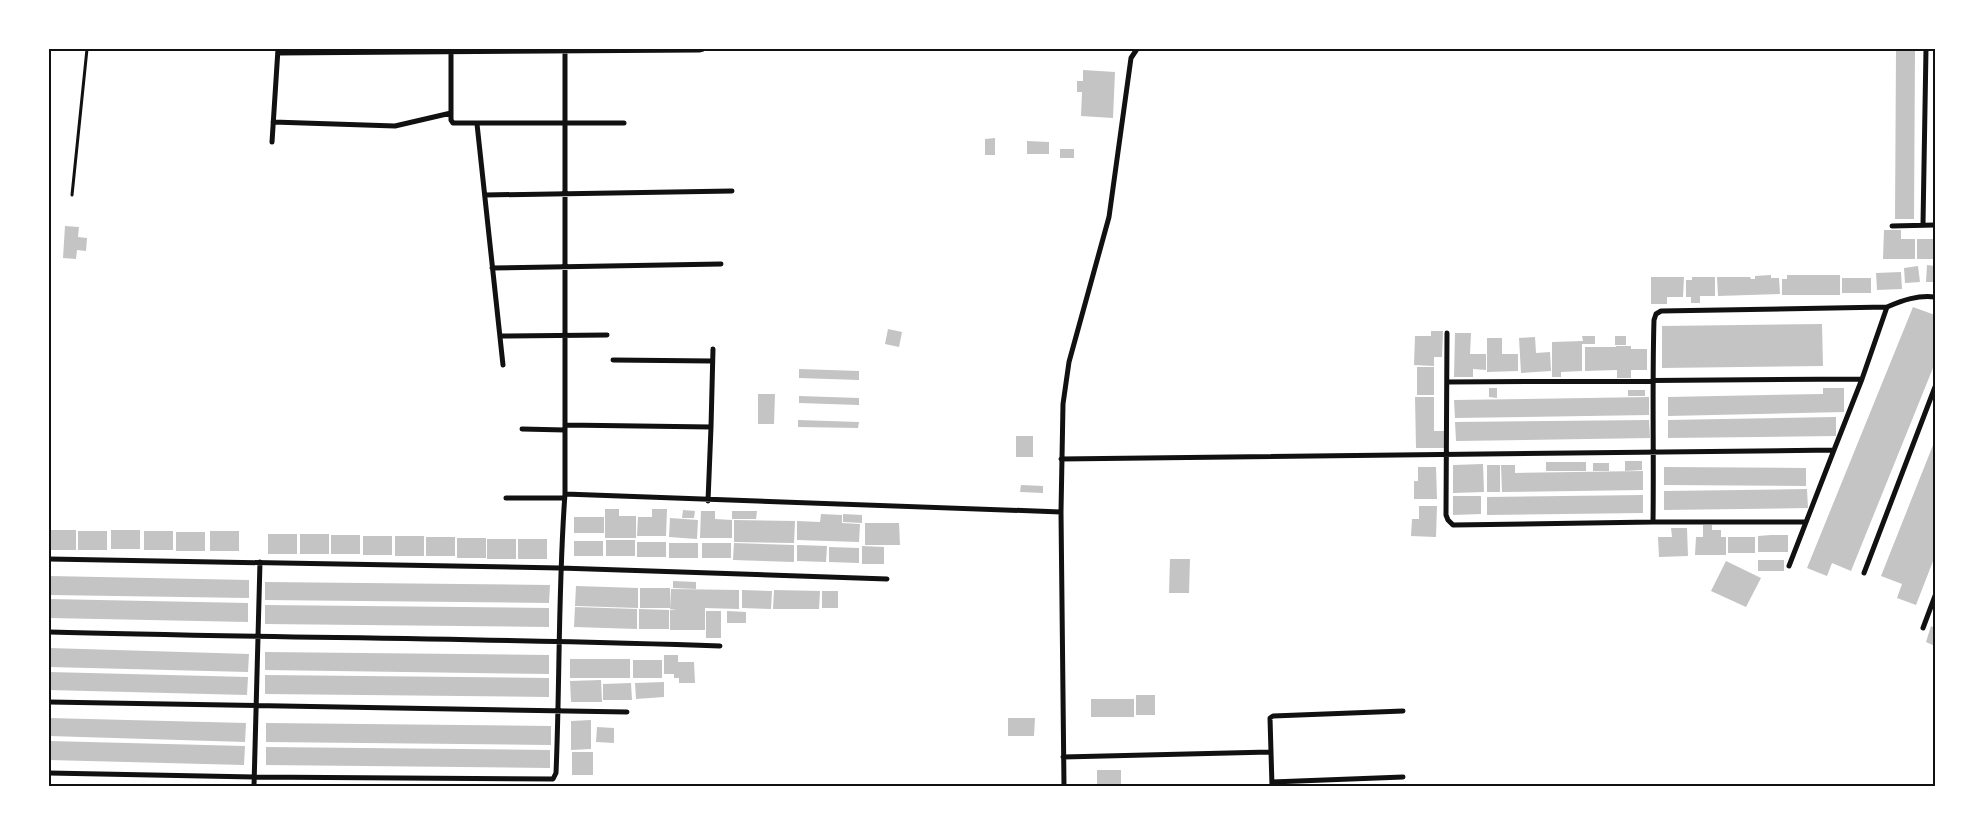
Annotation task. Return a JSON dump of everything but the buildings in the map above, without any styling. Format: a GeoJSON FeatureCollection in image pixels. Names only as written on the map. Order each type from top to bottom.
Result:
{"type":"FeatureCollection","features":[{"type":"Feature","properties":{"kind":"street"},"geometry":{"type":"LineString","coordinates":[[272,142],[278,51],[451,52],[703,49]]}},
{"type":"Feature","properties":{"kind":"street"},"geometry":{"type":"LineString","coordinates":[[1064,786],[1061,512],[1063,404],[1069,362],[1109,217],[1132,58],[1137,49]]}},
{"type":"Feature","properties":{"kind":"street"},"geometry":{"type":"LineString","coordinates":[[1922,224],[1926,49]]}},
{"type":"Feature","properties":{"kind":"street"},"geometry":{"type":"LineString","coordinates":[[555,786],[565,427],[565,50]]}},
{"type":"Feature","properties":{"kind":"street"},"geometry":{"type":"LineString","coordinates":[[451,52],[451,120],[454,123],[624,123]]}},
{"type":"Feature","properties":{"kind":"street"},"geometry":{"type":"LineString","coordinates":[[274,122],[395,126],[451,113]]}},
{"type":"Feature","properties":{"kind":"street"},"geometry":{"type":"LineString","coordinates":[[477,124],[503,365]]}},
{"type":"Feature","properties":{"kind":"street"},"geometry":{"type":"LineString","coordinates":[[485,195],[732,191]]}},
{"type":"Feature","properties":{"kind":"street"},"geometry":{"type":"LineString","coordinates":[[1892,226],[1935,225]]}},
{"type":"Feature","properties":{"kind":"street"},"geometry":{"type":"LineString","coordinates":[[492,268],[721,264]]}},
{"type":"Feature","properties":{"kind":"street"},"geometry":{"type":"LineString","coordinates":[[1653,522],[1652,380],[1654,320],[1656,314],[1661,311],[1887,307],[1904,299],[1927,296],[1935,297]]}},
{"type":"Feature","properties":{"kind":"street"},"geometry":{"type":"LineString","coordinates":[[1789,566],[1862,379],[1887,307]]}},
{"type":"Feature","properties":{"kind":"street"},"geometry":{"type":"LineString","coordinates":[[1447,332],[1446,515],[1453,525],[1805,522]]}},
{"type":"Feature","properties":{"kind":"street"},"geometry":{"type":"LineString","coordinates":[[500,336],[607,335]]}},
{"type":"Feature","properties":{"kind":"street"},"geometry":{"type":"LineString","coordinates":[[708,501],[713,349]]}},
{"type":"Feature","properties":{"kind":"street"},"geometry":{"type":"LineString","coordinates":[[613,360],[712,361]]}},
{"type":"Feature","properties":{"kind":"street"},"geometry":{"type":"LineString","coordinates":[[1447,382],[1862,379]]}},
{"type":"Feature","properties":{"kind":"street"},"geometry":{"type":"LineString","coordinates":[[1864,573],[1935,387]]}},
{"type":"Feature","properties":{"kind":"street"},"geometry":{"type":"LineString","coordinates":[[522,429],[565,427],[711,427]]}},
{"type":"Feature","properties":{"kind":"street"},"geometry":{"type":"LineString","coordinates":[[1061,459],[1834,450]]}},
{"type":"Feature","properties":{"kind":"street"},"geometry":{"type":"LineString","coordinates":[[506,498],[564,496],[1061,512]]}},
{"type":"Feature","properties":{"kind":"street"},"geometry":{"type":"LineString","coordinates":[[49,559],[560,568],[887,579]]}},
{"type":"Feature","properties":{"kind":"street"},"geometry":{"type":"LineString","coordinates":[[254,786],[260,562]]}},
{"type":"Feature","properties":{"kind":"street"},"geometry":{"type":"LineString","coordinates":[[1923,628],[1935,596]]}},
{"type":"Feature","properties":{"kind":"street"},"geometry":{"type":"LineString","coordinates":[[49,632],[258,637],[559,640],[720,646]]}},
{"type":"Feature","properties":{"kind":"street"},"geometry":{"type":"LineString","coordinates":[[49,702],[627,712]]}},
{"type":"Feature","properties":{"kind":"street"},"geometry":{"type":"LineString","coordinates":[[1403,710],[1274,716],[1269,720],[1272,784],[1403,777]]}},
{"type":"Feature","properties":{"kind":"street"},"geometry":{"type":"LineString","coordinates":[[1063,757],[1270,752]]}},
{"type":"Feature","properties":{"kind":"street"},"geometry":{"type":"LineString","coordinates":[[49,774],[548,781],[553,779],[555,775]]}},
{"type":"Feature","properties":{"kind":"lane"},"geometry":{"type":"LineString","coordinates":[[72,195],[87,49]]}}]}
